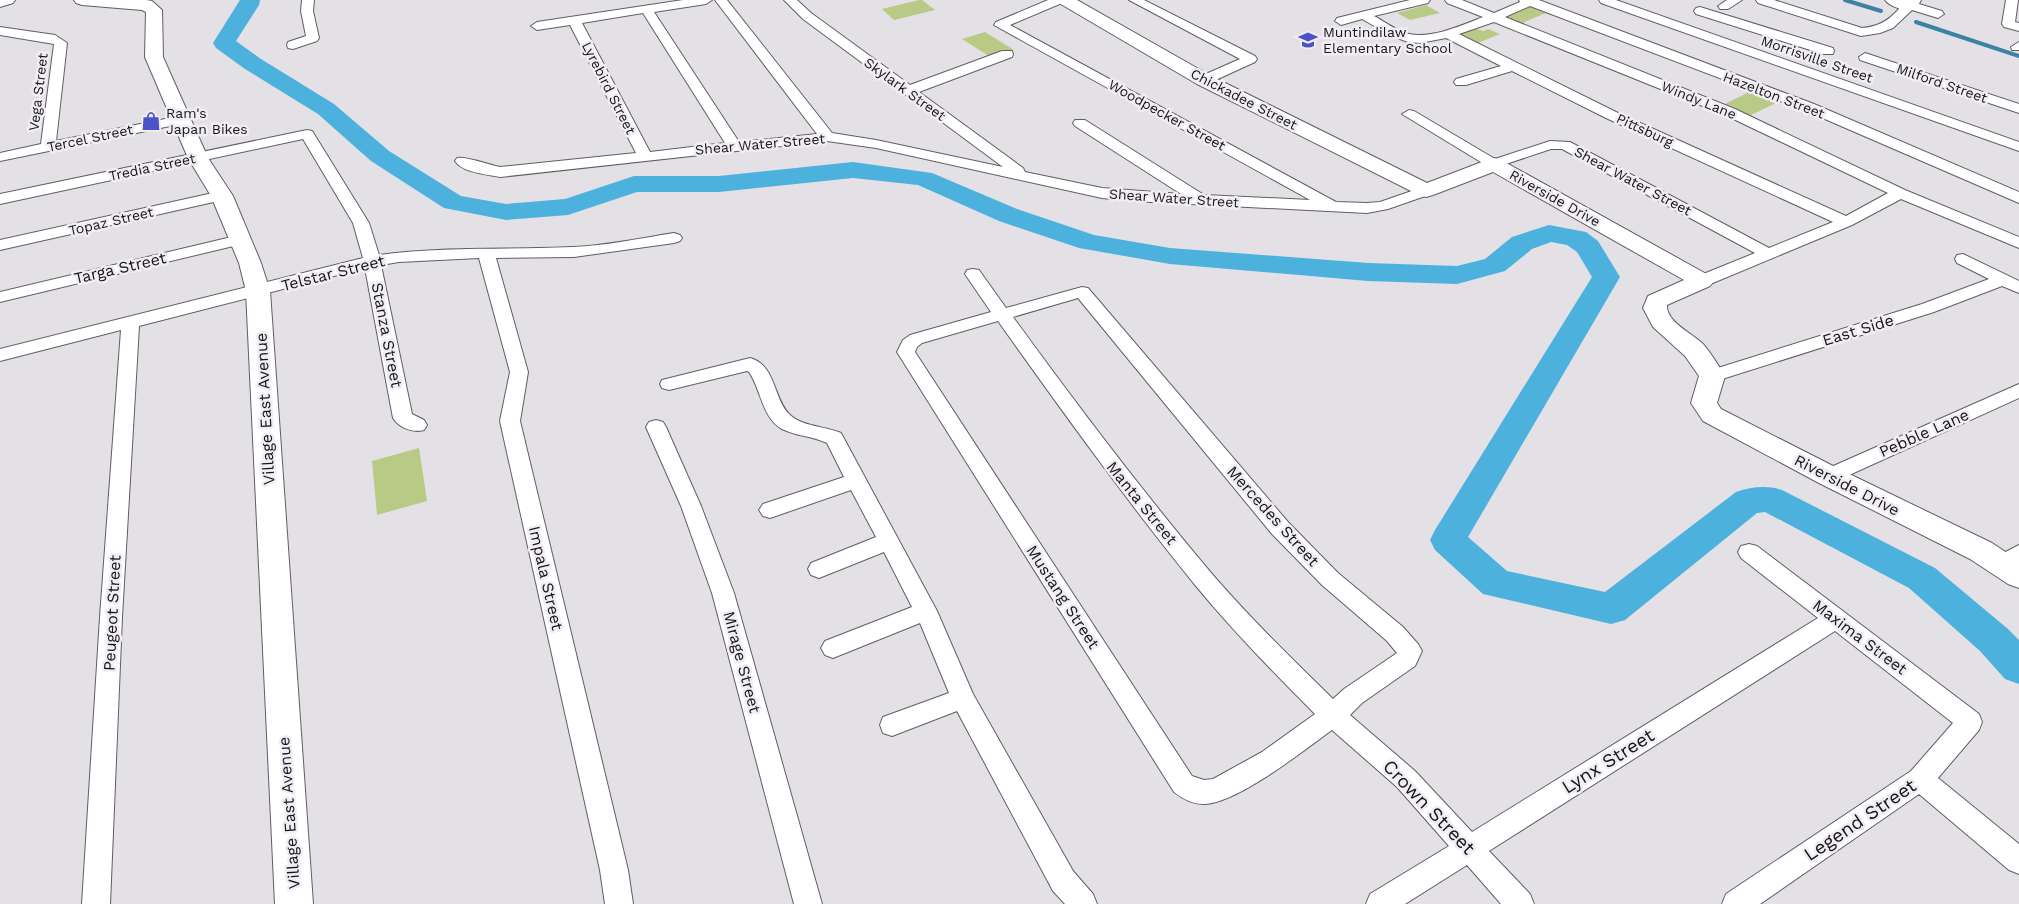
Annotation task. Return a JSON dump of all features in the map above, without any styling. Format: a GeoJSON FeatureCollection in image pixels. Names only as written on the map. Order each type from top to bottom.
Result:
{"type":"FeatureCollection","features":[{"type":"Feature","properties":{"kind":"street"},"geometry":{"type":"LineString","coordinates":[[0,2],[7,0]]}},
{"type":"Feature","properties":{"kind":"street","name":"Village East Avenue"},"geometry":{"type":"LineString","coordinates":[[82,0],[146,5],[152,8],[154,57],[198,158],[222,196],[250,263],[258,291],[294,904]]}},
{"type":"Feature","properties":{"kind":"street"},"geometry":{"type":"LineString","coordinates":[[293,45],[313,38],[307,11],[308,0]]}},
{"type":"Feature","properties":{"kind":"street"},"geometry":{"type":"LineString","coordinates":[[537,26],[706,0]]}},
{"type":"Feature","properties":{"kind":"street"},"geometry":{"type":"LineString","coordinates":[[720,0],[827,137]]}},
{"type":"Feature","properties":{"kind":"street","name":"Skylark Street"},"geometry":{"type":"LineString","coordinates":[[790,0],[807,16],[1023,175]]}},
{"type":"Feature","properties":{"kind":"street","name":"Woodpecker Street"},"geometry":{"type":"LineString","coordinates":[[1058,0],[1000,25],[1334,207]]}},
{"type":"Feature","properties":{"kind":"street","name":"Chickadee Street"},"geometry":{"type":"LineString","coordinates":[[1064,0],[1204,80],[1426,191]]}},
{"type":"Feature","properties":{"kind":"street"},"geometry":{"type":"LineString","coordinates":[[1135,0],[1250,58],[1204,80]]}},
{"type":"Feature","properties":{"kind":"street"},"geometry":{"type":"LineString","coordinates":[[1341,21],[1424,0]]}},
{"type":"Feature","properties":{"kind":"street","name":"Windy Lane"},"geometry":{"type":"LineString","coordinates":[[1451,0],[1730,112],[1900,193],[2019,243]]}},
{"type":"Feature","properties":{"kind":"street","name":"Morrisville Street"},"geometry":{"type":"LineString","coordinates":[[1605,0],[2019,147]]}},
{"type":"Feature","properties":{"kind":"street"},"geometry":{"type":"LineString","coordinates":[[1724,6],[1736,0]]}},
{"type":"Feature","properties":{"kind":"street"},"geometry":{"type":"LineString","coordinates":[[1762,0],[1856,30],[1872,32],[1886,28],[1905,2],[1938,14]]}},
{"type":"Feature","properties":{"kind":"street"},"geometry":{"type":"LineString","coordinates":[[1800,0],[1886,28]]}},
{"type":"Feature","properties":{"kind":"street"},"geometry":{"type":"LineString","coordinates":[[2012,0],[2008,24],[2019,27]]}},
{"type":"Feature","properties":{"kind":"street"},"geometry":{"type":"LineString","coordinates":[[1363,15],[1409,38],[1421,38],[1446,33],[1494,18],[1529,1]]}},
{"type":"Feature","properties":{"kind":"street","name":"Hazelton Street"},"geometry":{"type":"LineString","coordinates":[[1529,1],[1809,107],[2019,198]]}},
{"type":"Feature","properties":{"kind":"street"},"geometry":{"type":"LineString","coordinates":[[1769,13],[1782,6]]}},
{"type":"Feature","properties":{"kind":"street"},"geometry":{"type":"LineString","coordinates":[[647,10],[735,147]]}},
{"type":"Feature","properties":{"kind":"street"},"geometry":{"type":"LineString","coordinates":[[1700,10],[1828,52]]}},
{"type":"Feature","properties":{"kind":"street"},"geometry":{"type":"LineString","coordinates":[[1800,27],[1817,18]]}},
{"type":"Feature","properties":{"kind":"street","name":"Lyrebird Street"},"geometry":{"type":"LineString","coordinates":[[574,20],[645,156]]}},
{"type":"Feature","properties":{"kind":"street"},"geometry":{"type":"LineString","coordinates":[[1840,41],[1856,30]]}},
{"type":"Feature","properties":{"kind":"street","name":"Vega Street"},"geometry":{"type":"LineString","coordinates":[[0,31],[55,39],[61,44],[48,147]]}},
{"type":"Feature","properties":{"kind":"street","name":"Pittsburg"},"geometry":{"type":"LineString","coordinates":[[1446,33],[1611,115],[1846,222]]}},
{"type":"Feature","properties":{"kind":"street"},"geometry":{"type":"LineString","coordinates":[[1749,52],[1779,36]]}},
{"type":"Feature","properties":{"kind":"street"},"geometry":{"type":"LineString","coordinates":[[908,91],[1007,54]]}},
{"type":"Feature","properties":{"kind":"street","name":"Milford Street"},"geometry":{"type":"LineString","coordinates":[[1865,57],[2019,109]]}},
{"type":"Feature","properties":{"kind":"street"},"geometry":{"type":"LineString","coordinates":[[1461,82],[1514,66]]}},
{"type":"Feature","properties":{"kind":"street","name":"Riverside Drive"},"geometry":{"type":"LineString","coordinates":[[1409,114],[1702,281]]}},
{"type":"Feature","properties":{"kind":"street","name":"Tercel Street"},"geometry":{"type":"LineString","coordinates":[[0,157],[180,120]]}},
{"type":"Feature","properties":{"kind":"street"},"geometry":{"type":"LineString","coordinates":[[1080,123],[1203,201]]}},
{"type":"Feature","properties":{"kind":"street","name":"Tredia Street"},"geometry":{"type":"LineString","coordinates":[[0,199],[304,134]]}},
{"type":"Feature","properties":{"kind":"street","name":"Stanza Street"},"geometry":{"type":"LineString","coordinates":[[304,134],[308,135],[361,223],[372,261],[402,418],[417,426]]}},
{"type":"Feature","properties":{"kind":"street","name":"Shear Water Street"},"geometry":{"type":"LineString","coordinates":[[462,161],[478,168],[500,172],[827,137],[876,144],[1102,192],[1203,201],[1368,208],[1389,204],[1550,145],[1565,145],[1767,253]]}},
{"type":"Feature","properties":{"kind":"street"},"geometry":{"type":"LineString","coordinates":[[1712,376],[1694,349],[1662,322],[1655,312],[1654,306],[1656,301],[1767,253],[1846,222],[1900,193]]}},
{"type":"Feature","properties":{"kind":"street","name":"Topaz Street"},"geometry":{"type":"LineString","coordinates":[[0,246],[222,196]]}},
{"type":"Feature","properties":{"kind":"street","name":"Telstar Street"},"geometry":{"type":"LineString","coordinates":[[1,358],[372,261],[486,253],[574,252],[674,238]]}},
{"type":"Feature","properties":{"kind":"street","name":"Targa Street"},"geometry":{"type":"LineString","coordinates":[[0,297],[240,240]]}},
{"type":"Feature","properties":{"kind":"street","name":"Impala Street"},"geometry":{"type":"LineString","coordinates":[[486,253],[519,372],[510,421],[612,861],[619,904]]}},
{"type":"Feature","properties":{"kind":"street"},"geometry":{"type":"LineString","coordinates":[[1964,259],[2019,288]]}},
{"type":"Feature","properties":{"kind":"street","name":"Manta Street"},"geometry":{"type":"LineString","coordinates":[[972,274],[1100,450],[1205,581],[1266,649],[1333,715]]}},
{"type":"Feature","properties":{"kind":"street","name":"East Side"},"geometry":{"type":"LineString","coordinates":[[1712,376],[1928,308],[2002,280]]}},
{"type":"Feature","properties":{"kind":"street","name":"Mustang Street"},"geometry":{"type":"LineString","coordinates":[[1082,292],[916,338],[898,353],[1183,784],[1192,790],[1204,792],[1217,790],[1271,760],[1333,715]]}},
{"type":"Feature","properties":{"kind":"street","name":"Mercedes Street"},"geometry":{"type":"LineString","coordinates":[[1082,292],[1280,528],[1330,579],[1409,648],[1410,654],[1407,659],[1353,696],[1333,715]]}},
{"type":"Feature","properties":{"kind":"street","name":"Peugeot Street"},"geometry":{"type":"LineString","coordinates":[[96,904],[111,617],[130,323]]}},
{"type":"Feature","properties":{"kind":"street"},"geometry":{"type":"LineString","coordinates":[[669,384],[747,364],[755,366],[777,413],[786,422],[824,433],[834,438],[926,611],[962,698],[1063,881],[1083,904]]}},
{"type":"Feature","properties":{"kind":"street","name":"Riverside Drive"},"geometry":{"type":"LineString","coordinates":[[1712,376],[1704,402],[1712,415],[1829,476],[2013,565]]}},
{"type":"Feature","properties":{"kind":"street","name":"Pebble Lane"},"geometry":{"type":"LineString","coordinates":[[1829,476],[2019,390]]}},
{"type":"Feature","properties":{"kind":"street","name":"Mirage Street"},"geometry":{"type":"LineString","coordinates":[[656,426],[691,506],[723,593],[808,904]]}},
{"type":"Feature","properties":{"kind":"street"},"geometry":{"type":"LineString","coordinates":[[770,510],[856,480]]}},
{"type":"Feature","properties":{"kind":"street"},"geometry":{"type":"LineString","coordinates":[[819,569],[889,541]]}},
{"type":"Feature","properties":{"kind":"street","name":"Maxima Street"},"geometry":{"type":"LineString","coordinates":[[1750,552],[1970,722]]}},
{"type":"Feature","properties":{"kind":"street"},"geometry":{"type":"LineString","coordinates":[[833,648],[926,611]]}},
{"type":"Feature","properties":{"kind":"street","name":"Lynx Street"},"geometry":{"type":"LineString","coordinates":[[1380,904],[1836,618]]}},
{"type":"Feature","properties":{"kind":"street"},"geometry":{"type":"LineString","coordinates":[[892,726],[962,698]]}},
{"type":"Feature","properties":{"kind":"street","name":"Crown Street"},"geometry":{"type":"LineString","coordinates":[[1333,715],[1406,779],[1520,904]]}},
{"type":"Feature","properties":{"kind":"street","name":"Legend Street"},"geometry":{"type":"LineString","coordinates":[[1736,904],[1920,779],[1970,722]]}},
{"type":"Feature","properties":{"kind":"street"},"geometry":{"type":"LineString","coordinates":[[1920,779],[2019,861]]}},
{"type":"Feature","properties":{"kind":"green space"},"geometry":{"type":"Polygon","coordinates":[[[922,0],[935,10],[894,20],[882,9],[922,0]]]}},
{"type":"Feature","properties":{"kind":"green space"},"geometry":{"type":"Polygon","coordinates":[[[1426,5],[1440,13],[1410,20],[1397,13],[1426,5]]]}},
{"type":"Feature","properties":{"kind":"green space"},"geometry":{"type":"Polygon","coordinates":[[[1530,7],[1546,13],[1520,24],[1502,18],[1530,7]]]}},
{"type":"Feature","properties":{"kind":"green space"},"geometry":{"type":"Polygon","coordinates":[[[1474,28],[1483,31],[1488,29],[1500,34],[1473,45],[1454,35],[1474,28]]]}},
{"type":"Feature","properties":{"kind":"green space"},"geometry":{"type":"Polygon","coordinates":[[[985,32],[1014,50],[992,58],[962,39],[985,32]]]}},
{"type":"Feature","properties":{"kind":"green space"},"geometry":{"type":"Polygon","coordinates":[[[1755,89],[1782,100],[1749,116],[1723,105],[1755,89]]]}},
{"type":"Feature","properties":{"kind":"green space"},"geometry":{"type":"Polygon","coordinates":[[[419,448],[427,501],[377,515],[372,461],[419,448]]]}},
{"type":"Feature","properties":{"kind":"waterway"},"geometry":{"type":"LineString","coordinates":[[250,0],[249,5],[224,43],[253,64],[326,109],[380,156],[453,202],[506,212],[568,207],[634,184],[719,184],[853,170],[923,178],[1008,215],[1089,242],[1170,256],[1368,272],[1457,275],[1495,265],[1522,243],[1549,233],[1576,238],[1588,247],[1606,277],[1448,540],[1496,583],[1611,609],[1748,501],[1770,499],[1922,578],[1994,640],[2019,667]]}},
{"type":"Feature","properties":{"kind":"waterway"},"geometry":{"type":"LineString","coordinates":[[1845,0],[1881,11]]}},
{"type":"Feature","properties":{"kind":"waterway"},"geometry":{"type":"LineString","coordinates":[[1916,22],[2019,56]]}},
{"type":"Feature","properties":{"kind":"place","name":"Muntindilaw Elementary School"},"geometry":{"type":"Point","coordinates":[1308,40]}},
{"type":"Feature","properties":{"kind":"place","name":"Ram's Japan Bikes"},"geometry":{"type":"Point","coordinates":[151,121]}}]}
